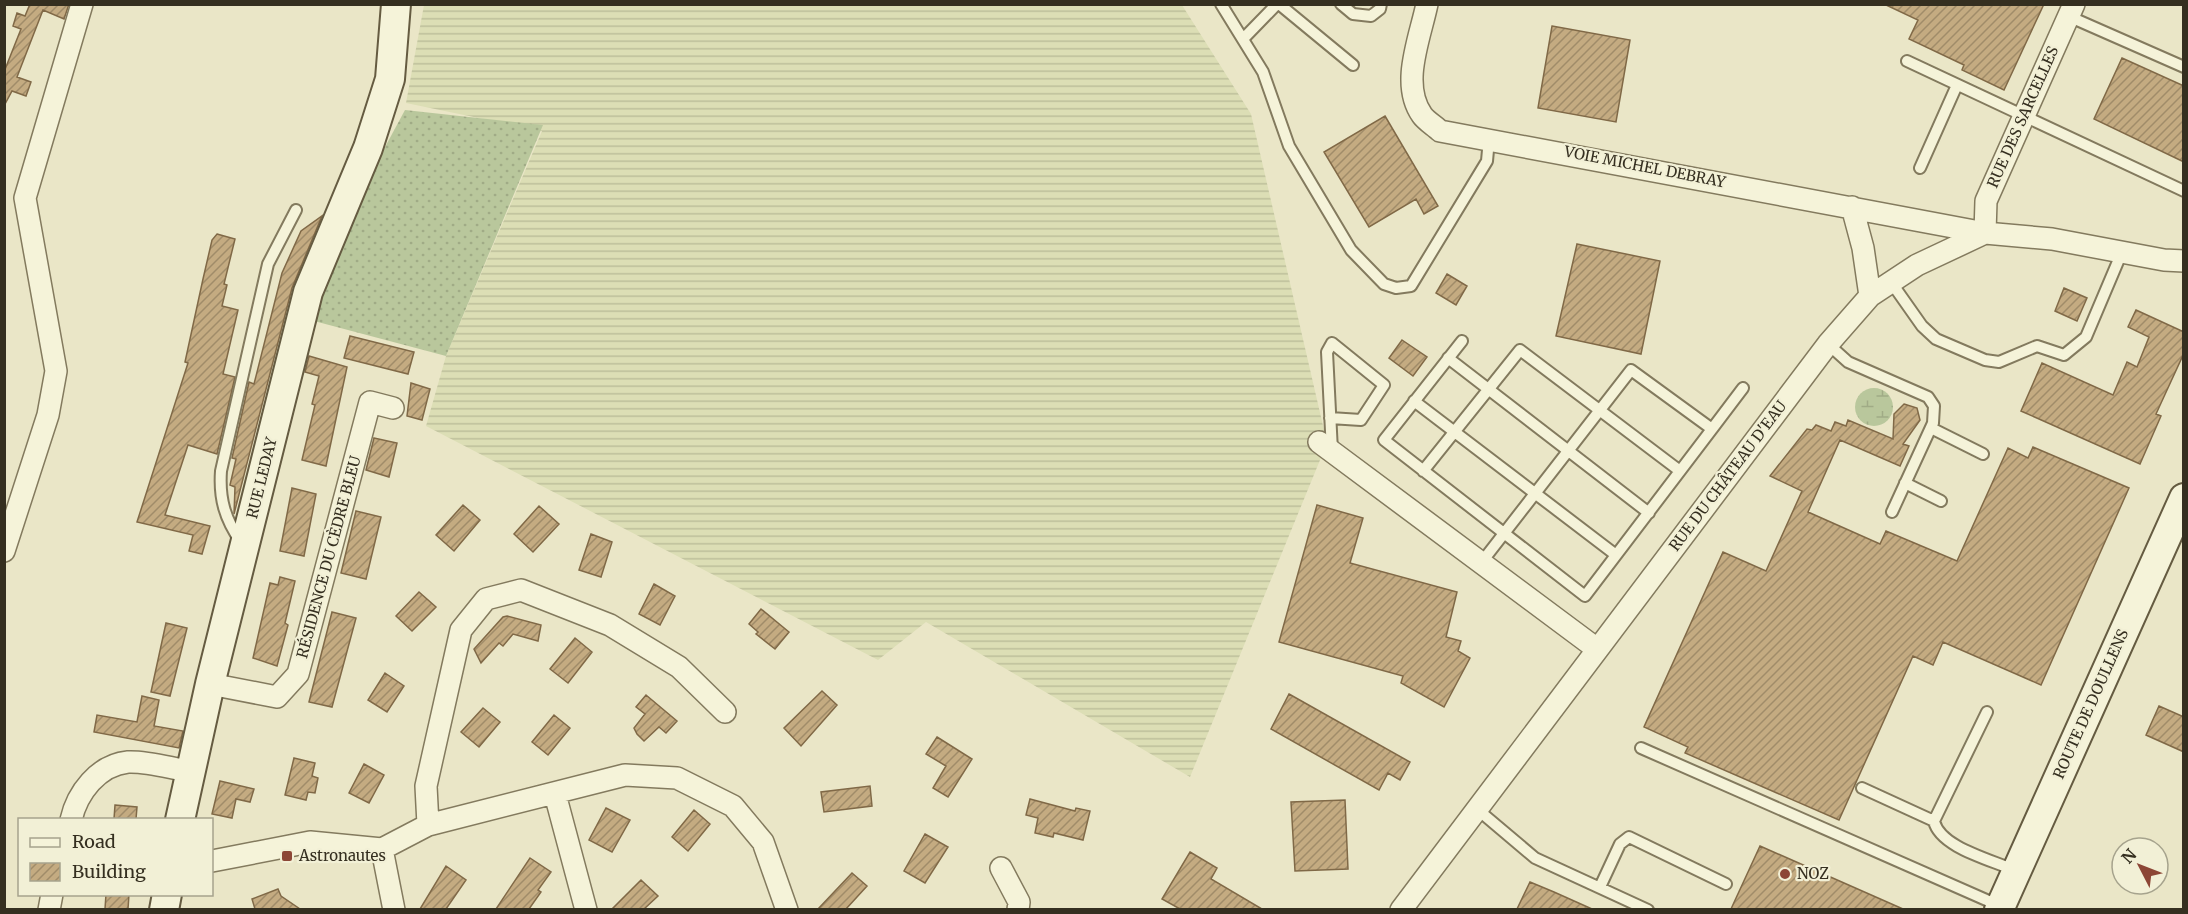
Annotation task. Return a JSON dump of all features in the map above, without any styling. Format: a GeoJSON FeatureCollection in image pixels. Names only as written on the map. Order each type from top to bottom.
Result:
{"type":"FeatureCollection","features":[{"type":"Feature","properties":{"kind":"main road","name":"RUE LEDAY"},"geometry":{"type":"LineString","coordinates":[[181,818],[189,771],[210,684],[308,292],[368,148],[390,79],[396,4]]}},
{"type":"Feature","properties":{"kind":"main road","name":"ROUTE DE DOULLENS"},"geometry":{"type":"LineString","coordinates":[[2000,908],[2184,498]]}},
{"type":"Feature","properties":{"kind":"street"},"geometry":{"type":"LineString","coordinates":[[4,551],[48,415],[56,371],[25,198],[82,4]]}},
{"type":"Feature","properties":{"kind":"street","name":"VOIE MICHEL DEBRAY"},"geometry":{"type":"LineString","coordinates":[[1427,4],[1411,78],[1413,96],[1422,116],[1440,131],[1984,233]]}},
{"type":"Feature","properties":{"kind":"street","name":"RUE DES SARCELLES"},"geometry":{"type":"LineString","coordinates":[[1984,233],[1986,201],[2071,10]]}},
{"type":"Feature","properties":{"kind":"street"},"geometry":{"type":"LineString","coordinates":[[1852,207],[1863,248],[1870,296]]}},
{"type":"Feature","properties":{"kind":"street"},"geometry":{"type":"LineString","coordinates":[[1984,233],[2052,239],[2177,264]]}},
{"type":"Feature","properties":{"kind":"street","name":"RUE DU CHÂTEAU D'EAU"},"geometry":{"type":"LineString","coordinates":[[1401,909],[1828,344],[1870,296],[1917,265],[1984,233]]}},
{"type":"Feature","properties":{"kind":"street","name":"RÉSIDENCE DU CÈDRE BLEU"},"geometry":{"type":"LineString","coordinates":[[210,684],[277,697],[298,674],[370,402],[393,408]]}},
{"type":"Feature","properties":{"kind":"street"},"geometry":{"type":"LineString","coordinates":[[1326,447],[1597,650]]}},
{"type":"Feature","properties":{"kind":"street"},"geometry":{"type":"LineString","coordinates":[[428,825],[426,786],[461,630],[486,599],[521,590],[610,626],[679,667],[725,712]]}},
{"type":"Feature","properties":{"kind":"street"},"geometry":{"type":"LineString","coordinates":[[71,818],[74,807],[86,786],[107,768],[128,762],[189,771]]}},
{"type":"Feature","properties":{"kind":"street"},"geometry":{"type":"LineString","coordinates":[[213,861],[310,842],[382,849],[428,825],[625,775],[677,778],[733,806],[763,842],[787,909]]}},
{"type":"Feature","properties":{"kind":"street"},"geometry":{"type":"LineString","coordinates":[[555,794],[586,909]]}},
{"type":"Feature","properties":{"kind":"street"},"geometry":{"type":"LineString","coordinates":[[382,849],[394,909]]}},
{"type":"Feature","properties":{"kind":"street"},"geometry":{"type":"LineString","coordinates":[[1001,868],[1018,902],[1018,909]]}},
{"type":"Feature","properties":{"kind":"lane"},"geometry":{"type":"LineString","coordinates":[[1221,4],[1263,72],[1289,146],[1352,250],[1384,284],[1396,288],[1411,286],[1487,161],[1489,139]]}},
{"type":"Feature","properties":{"kind":"lane"},"geometry":{"type":"LineString","coordinates":[[1243,39],[1278,4],[1353,65]]}},
{"type":"Feature","properties":{"kind":"lane"},"geometry":{"type":"LineString","coordinates":[[1341,4],[1353,14],[1371,16],[1380,9],[1381,4]]}},
{"type":"Feature","properties":{"kind":"lane"},"geometry":{"type":"LineString","coordinates":[[2071,10],[2184,67]]}},
{"type":"Feature","properties":{"kind":"lane"},"geometry":{"type":"LineString","coordinates":[[1907,61],[2184,191]]}},
{"type":"Feature","properties":{"kind":"lane"},"geometry":{"type":"LineString","coordinates":[[1920,168],[1958,85]]}},
{"type":"Feature","properties":{"kind":"lane"},"geometry":{"type":"LineString","coordinates":[[244,547],[230,526],[223,508],[219,492],[221,471],[268,264],[296,210]]}},
{"type":"Feature","properties":{"kind":"lane"},"geometry":{"type":"LineString","coordinates":[[1891,282],[1922,326],[1935,339],[1985,360],[1999,362],[2037,346],[2064,355],[2086,338],[2122,252]]}},
{"type":"Feature","properties":{"kind":"lane"},"geometry":{"type":"LineString","coordinates":[[1462,341],[1384,440],[1585,596],[1743,388]]}},
{"type":"Feature","properties":{"kind":"lane"},"geometry":{"type":"LineString","coordinates":[[1326,447],[1330,418],[1327,352],[1332,343],[1384,385],[1361,420],[1330,418]]}},
{"type":"Feature","properties":{"kind":"lane"},"geometry":{"type":"LineString","coordinates":[[1828,344],[1848,362],[1928,398],[1934,406],[1930,428],[1892,512]]}},
{"type":"Feature","properties":{"kind":"lane"},"geometry":{"type":"LineString","coordinates":[[1423,471],[1520,350],[1680,471]]}},
{"type":"Feature","properties":{"kind":"lane"},"geometry":{"type":"LineString","coordinates":[[1448,358],[1649,513]]}},
{"type":"Feature","properties":{"kind":"lane"},"geometry":{"type":"LineString","coordinates":[[1481,563],[1631,370],[1712,429]]}},
{"type":"Feature","properties":{"kind":"lane"},"geometry":{"type":"LineString","coordinates":[[1414,401],[1616,555]]}},
{"type":"Feature","properties":{"kind":"lane"},"geometry":{"type":"LineString","coordinates":[[1930,428],[1983,454]]}},
{"type":"Feature","properties":{"kind":"lane"},"geometry":{"type":"LineString","coordinates":[[1905,483],[1941,501]]}},
{"type":"Feature","properties":{"kind":"lane"},"geometry":{"type":"LineString","coordinates":[[1987,712],[1934,821],[1936,831],[1947,840],[2016,871]]}},
{"type":"Feature","properties":{"kind":"lane"},"geometry":{"type":"LineString","coordinates":[[1641,748],[2000,908]]}},
{"type":"Feature","properties":{"kind":"lane"},"geometry":{"type":"LineString","coordinates":[[1862,788],[1934,821]]}},
{"type":"Feature","properties":{"kind":"lane"},"geometry":{"type":"LineString","coordinates":[[1477,809],[1535,858],[1648,909]]}},
{"type":"Feature","properties":{"kind":"lane"},"geometry":{"type":"LineString","coordinates":[[1600,887],[1620,844],[1629,837],[1726,884]]}},
{"type":"Feature","properties":{"kind":"green space"},"geometry":{"type":"Polygon","coordinates":[[[424,5],[1182,5],[1251,114],[1327,443],[1190,777],[926,622],[878,660],[426,426],[446,356],[542,131],[406,103],[424,5]]]}},
{"type":"Feature","properties":{"kind":"green space"},"geometry":{"type":"Polygon","coordinates":[[[405,110],[543,125],[446,356],[314,321],[364,186],[405,110]]]}},
{"type":"Feature","properties":{"kind":"green space"},"geometry":{"type":"Polygon","coordinates":[[[1874,388],[1887,394],[1893,407],[1887,420],[1874,426],[1861,420],[1855,407],[1861,394],[1874,388]]]}},
{"type":"Feature","properties":{"kind":"building"},"geometry":{"type":"Polygon","coordinates":[[[30,4],[69,4],[64,19],[43,10],[17,77],[31,82],[26,96],[12,91],[4,106],[4,72],[21,29],[13,26],[17,13],[25,16],[30,4]]]}},
{"type":"Feature","properties":{"kind":"building"},"geometry":{"type":"Polygon","coordinates":[[[1884,4],[2044,4],[2004,90],[1962,70],[1964,65],[1909,39],[1918,20],[1884,4]]]}},
{"type":"Feature","properties":{"kind":"building"},"geometry":{"type":"Polygon","coordinates":[[[1552,26],[1630,40],[1616,122],[1538,108],[1552,26]]]}},
{"type":"Feature","properties":{"kind":"building"},"geometry":{"type":"Polygon","coordinates":[[[2122,58],[2184,86],[2184,162],[2094,119],[2122,58]]]}},
{"type":"Feature","properties":{"kind":"building"},"geometry":{"type":"Polygon","coordinates":[[[1385,116],[1438,206],[1424,214],[1416,199],[1369,227],[1324,152],[1385,116]]]}},
{"type":"Feature","properties":{"kind":"building"},"geometry":{"type":"Polygon","coordinates":[[[322,216],[292,288],[234,514],[235,487],[230,485],[236,459],[232,458],[249,382],[254,384],[282,273],[301,231],[322,216]]]}},
{"type":"Feature","properties":{"kind":"building"},"geometry":{"type":"Polygon","coordinates":[[[217,234],[235,239],[224,284],[227,285],[222,306],[238,310],[223,374],[235,377],[217,454],[188,445],[165,515],[210,526],[202,554],[189,551],[193,535],[137,522],[188,363],[185,362],[203,279],[212,240],[217,234]]]}},
{"type":"Feature","properties":{"kind":"building"},"geometry":{"type":"Polygon","coordinates":[[[1577,244],[1660,261],[1641,354],[1556,336],[1577,244]]]}},
{"type":"Feature","properties":{"kind":"building"},"geometry":{"type":"Polygon","coordinates":[[[1447,274],[1467,286],[1456,305],[1436,293],[1447,274]]]}},
{"type":"Feature","properties":{"kind":"building"},"geometry":{"type":"Polygon","coordinates":[[[2064,288],[2087,298],[2077,321],[2055,311],[2064,288]]]}},
{"type":"Feature","properties":{"kind":"building"},"geometry":{"type":"Polygon","coordinates":[[[2136,310],[2184,332],[2184,353],[2156,414],[2161,416],[2140,464],[2021,411],[2042,363],[2113,395],[2127,362],[2137,367],[2149,337],[2128,327],[2136,310]]]}},
{"type":"Feature","properties":{"kind":"building"},"geometry":{"type":"Polygon","coordinates":[[[350,336],[414,352],[408,374],[344,358],[350,336]]]}},
{"type":"Feature","properties":{"kind":"building"},"geometry":{"type":"Polygon","coordinates":[[[1402,340],[1427,357],[1413,376],[1389,358],[1402,340]]]}},
{"type":"Feature","properties":{"kind":"building"},"geometry":{"type":"Polygon","coordinates":[[[309,356],[347,367],[326,466],[302,460],[315,405],[312,404],[319,376],[305,372],[309,356]]]}},
{"type":"Feature","properties":{"kind":"building"},"geometry":{"type":"Polygon","coordinates":[[[411,383],[430,389],[422,420],[407,416],[411,383]]]}},
{"type":"Feature","properties":{"kind":"building"},"geometry":{"type":"Polygon","coordinates":[[[1904,404],[1917,408],[1920,420],[1903,444],[1909,446],[1900,466],[1840,440],[1808,512],[1880,544],[1886,531],[1957,561],[2008,448],[2028,458],[2033,447],[2129,488],[2041,685],[1943,642],[1933,665],[1913,656],[1839,820],[1685,753],[1688,747],[1644,727],[1723,552],[1766,571],[1802,491],[1770,476],[1807,429],[1812,430],[1816,425],[1831,431],[1835,422],[1846,426],[1848,420],[1893,439],[1894,414],[1904,404]]]}},
{"type":"Feature","properties":{"kind":"building"},"geometry":{"type":"Polygon","coordinates":[[[374,438],[397,443],[389,477],[366,470],[374,438]]]}},
{"type":"Feature","properties":{"kind":"building"},"geometry":{"type":"Polygon","coordinates":[[[292,488],[316,494],[304,556],[280,551],[292,488]]]}},
{"type":"Feature","properties":{"kind":"building"},"geometry":{"type":"Polygon","coordinates":[[[463,505],[480,520],[454,551],[436,535],[463,505]]]}},
{"type":"Feature","properties":{"kind":"building"},"geometry":{"type":"Polygon","coordinates":[[[1317,505],[1363,518],[1350,563],[1457,592],[1446,637],[1461,641],[1458,651],[1470,658],[1444,707],[1401,683],[1403,676],[1279,642],[1317,505]]]}},
{"type":"Feature","properties":{"kind":"building"},"geometry":{"type":"Polygon","coordinates":[[[539,506],[559,524],[533,552],[514,534],[539,506]]]}},
{"type":"Feature","properties":{"kind":"building"},"geometry":{"type":"Polygon","coordinates":[[[356,511],[381,517],[366,579],[341,573],[356,511]]]}},
{"type":"Feature","properties":{"kind":"building"},"geometry":{"type":"Polygon","coordinates":[[[591,534],[612,542],[601,577],[579,570],[591,534]]]}},
{"type":"Feature","properties":{"kind":"building"},"geometry":{"type":"Polygon","coordinates":[[[280,577],[295,581],[285,623],[288,625],[277,666],[253,658],[270,583],[278,585],[280,577]]]}},
{"type":"Feature","properties":{"kind":"building"},"geometry":{"type":"Polygon","coordinates":[[[654,584],[675,596],[660,625],[639,614],[654,584]]]}},
{"type":"Feature","properties":{"kind":"building"},"geometry":{"type":"Polygon","coordinates":[[[419,592],[436,607],[412,631],[396,616],[419,592]]]}},
{"type":"Feature","properties":{"kind":"building"},"geometry":{"type":"Polygon","coordinates":[[[761,609],[789,632],[775,649],[756,634],[758,632],[749,624],[761,609]]]}},
{"type":"Feature","properties":{"kind":"building"},"geometry":{"type":"Polygon","coordinates":[[[332,612],[356,618],[332,707],[309,702],[332,612]]]}},
{"type":"Feature","properties":{"kind":"building"},"geometry":{"type":"Polygon","coordinates":[[[507,616],[541,625],[538,641],[513,634],[503,646],[499,643],[481,663],[474,649],[503,617],[507,616]]]}},
{"type":"Feature","properties":{"kind":"building"},"geometry":{"type":"Polygon","coordinates":[[[166,623],[187,628],[170,696],[151,692],[166,623]]]}},
{"type":"Feature","properties":{"kind":"building"},"geometry":{"type":"Polygon","coordinates":[[[575,638],[592,652],[568,683],[550,669],[575,638]]]}},
{"type":"Feature","properties":{"kind":"building"},"geometry":{"type":"Polygon","coordinates":[[[385,673],[404,686],[387,712],[368,700],[385,673]]]}},
{"type":"Feature","properties":{"kind":"building"},"geometry":{"type":"Polygon","coordinates":[[[822,691],[837,705],[801,746],[784,728],[822,691]]]}},
{"type":"Feature","properties":{"kind":"building"},"geometry":{"type":"Polygon","coordinates":[[[1289,694],[1410,762],[1400,780],[1388,773],[1379,790],[1271,729],[1289,694]]]}},
{"type":"Feature","properties":{"kind":"building"},"geometry":{"type":"Polygon","coordinates":[[[646,695],[677,721],[666,733],[659,727],[644,741],[634,728],[645,714],[636,707],[646,695]]]}},
{"type":"Feature","properties":{"kind":"building"},"geometry":{"type":"Polygon","coordinates":[[[142,696],[159,700],[154,726],[183,731],[179,748],[94,732],[97,715],[137,722],[142,696]]]}},
{"type":"Feature","properties":{"kind":"building"},"geometry":{"type":"Polygon","coordinates":[[[2159,706],[2184,717],[2184,752],[2146,735],[2159,706]]]}},
{"type":"Feature","properties":{"kind":"building"},"geometry":{"type":"Polygon","coordinates":[[[483,708],[500,722],[479,747],[461,732],[483,708]]]}},
{"type":"Feature","properties":{"kind":"building"},"geometry":{"type":"Polygon","coordinates":[[[554,715],[570,728],[548,755],[532,742],[554,715]]]}},
{"type":"Feature","properties":{"kind":"building"},"geometry":{"type":"Polygon","coordinates":[[[937,737],[972,759],[948,797],[933,788],[946,766],[926,754],[937,737]]]}},
{"type":"Feature","properties":{"kind":"building"},"geometry":{"type":"Polygon","coordinates":[[[294,758],[315,763],[312,776],[318,778],[315,793],[308,792],[306,800],[285,795],[294,758]]]}},
{"type":"Feature","properties":{"kind":"building"},"geometry":{"type":"Polygon","coordinates":[[[364,764],[384,775],[369,803],[349,793],[364,764]]]}},
{"type":"Feature","properties":{"kind":"building"},"geometry":{"type":"Polygon","coordinates":[[[220,781],[254,789],[250,802],[236,799],[232,818],[212,814],[220,781]]]}},
{"type":"Feature","properties":{"kind":"building"},"geometry":{"type":"Polygon","coordinates":[[[870,786],[872,806],[824,812],[821,792],[870,786]]]}},
{"type":"Feature","properties":{"kind":"building"},"geometry":{"type":"Polygon","coordinates":[[[1030,799],[1075,811],[1076,808],[1090,811],[1083,840],[1054,833],[1053,837],[1035,833],[1038,818],[1026,815],[1030,799]]]}},
{"type":"Feature","properties":{"kind":"building"},"geometry":{"type":"Polygon","coordinates":[[[1345,800],[1348,869],[1295,871],[1291,802],[1345,800]]]}},
{"type":"Feature","properties":{"kind":"building"},"geometry":{"type":"Polygon","coordinates":[[[115,805],[137,807],[136,818],[114,818],[115,805]]]}},
{"type":"Feature","properties":{"kind":"building"},"geometry":{"type":"Polygon","coordinates":[[[606,808],[630,820],[612,852],[589,840],[606,808]]]}},
{"type":"Feature","properties":{"kind":"building"},"geometry":{"type":"Polygon","coordinates":[[[694,810],[710,824],[688,851],[672,837],[694,810]]]}},
{"type":"Feature","properties":{"kind":"building"},"geometry":{"type":"Polygon","coordinates":[[[925,834],[948,847],[925,883],[904,871],[925,834]]]}},
{"type":"Feature","properties":{"kind":"building","name":"NOZ"},"geometry":{"type":"Polygon","coordinates":[[[1760,846],[1903,909],[1731,909],[1760,846]]]}},
{"type":"Feature","properties":{"kind":"building"},"geometry":{"type":"Polygon","coordinates":[[[1190,852],[1217,868],[1211,879],[1262,909],[1180,909],[1162,899],[1190,852]]]}},
{"type":"Feature","properties":{"kind":"building"},"geometry":{"type":"Polygon","coordinates":[[[530,858],[551,872],[538,890],[541,892],[529,909],[496,909],[530,858]]]}},
{"type":"Feature","properties":{"kind":"building"},"geometry":{"type":"Polygon","coordinates":[[[446,866],[466,880],[446,909],[420,909],[446,866]]]}},
{"type":"Feature","properties":{"kind":"building"},"geometry":{"type":"Polygon","coordinates":[[[852,873],[867,886],[846,909],[818,909],[852,873]]]}},
{"type":"Feature","properties":{"kind":"building"},"geometry":{"type":"Polygon","coordinates":[[[641,880],[658,896],[644,909],[612,909],[641,880]]]}},
{"type":"Feature","properties":{"kind":"building"},"geometry":{"type":"Polygon","coordinates":[[[1530,882],[1554,892],[1592,909],[1517,909],[1530,882]]]}},
{"type":"Feature","properties":{"kind":"building"},"geometry":{"type":"Polygon","coordinates":[[[278,889],[281,896],[300,909],[255,909],[252,899],[278,889]]]}},
{"type":"Feature","properties":{"kind":"building"},"geometry":{"type":"Polygon","coordinates":[[[106,896],[129,896],[128,909],[105,909],[106,896]]]}},
{"type":"Feature","properties":{"kind":"place","name":"Astronautes"},"geometry":{"type":"Point","coordinates":[287,856]}},
{"type":"Feature","properties":{"kind":"place","name":"NOZ"},"geometry":{"type":"Point","coordinates":[1785,874]}}]}
